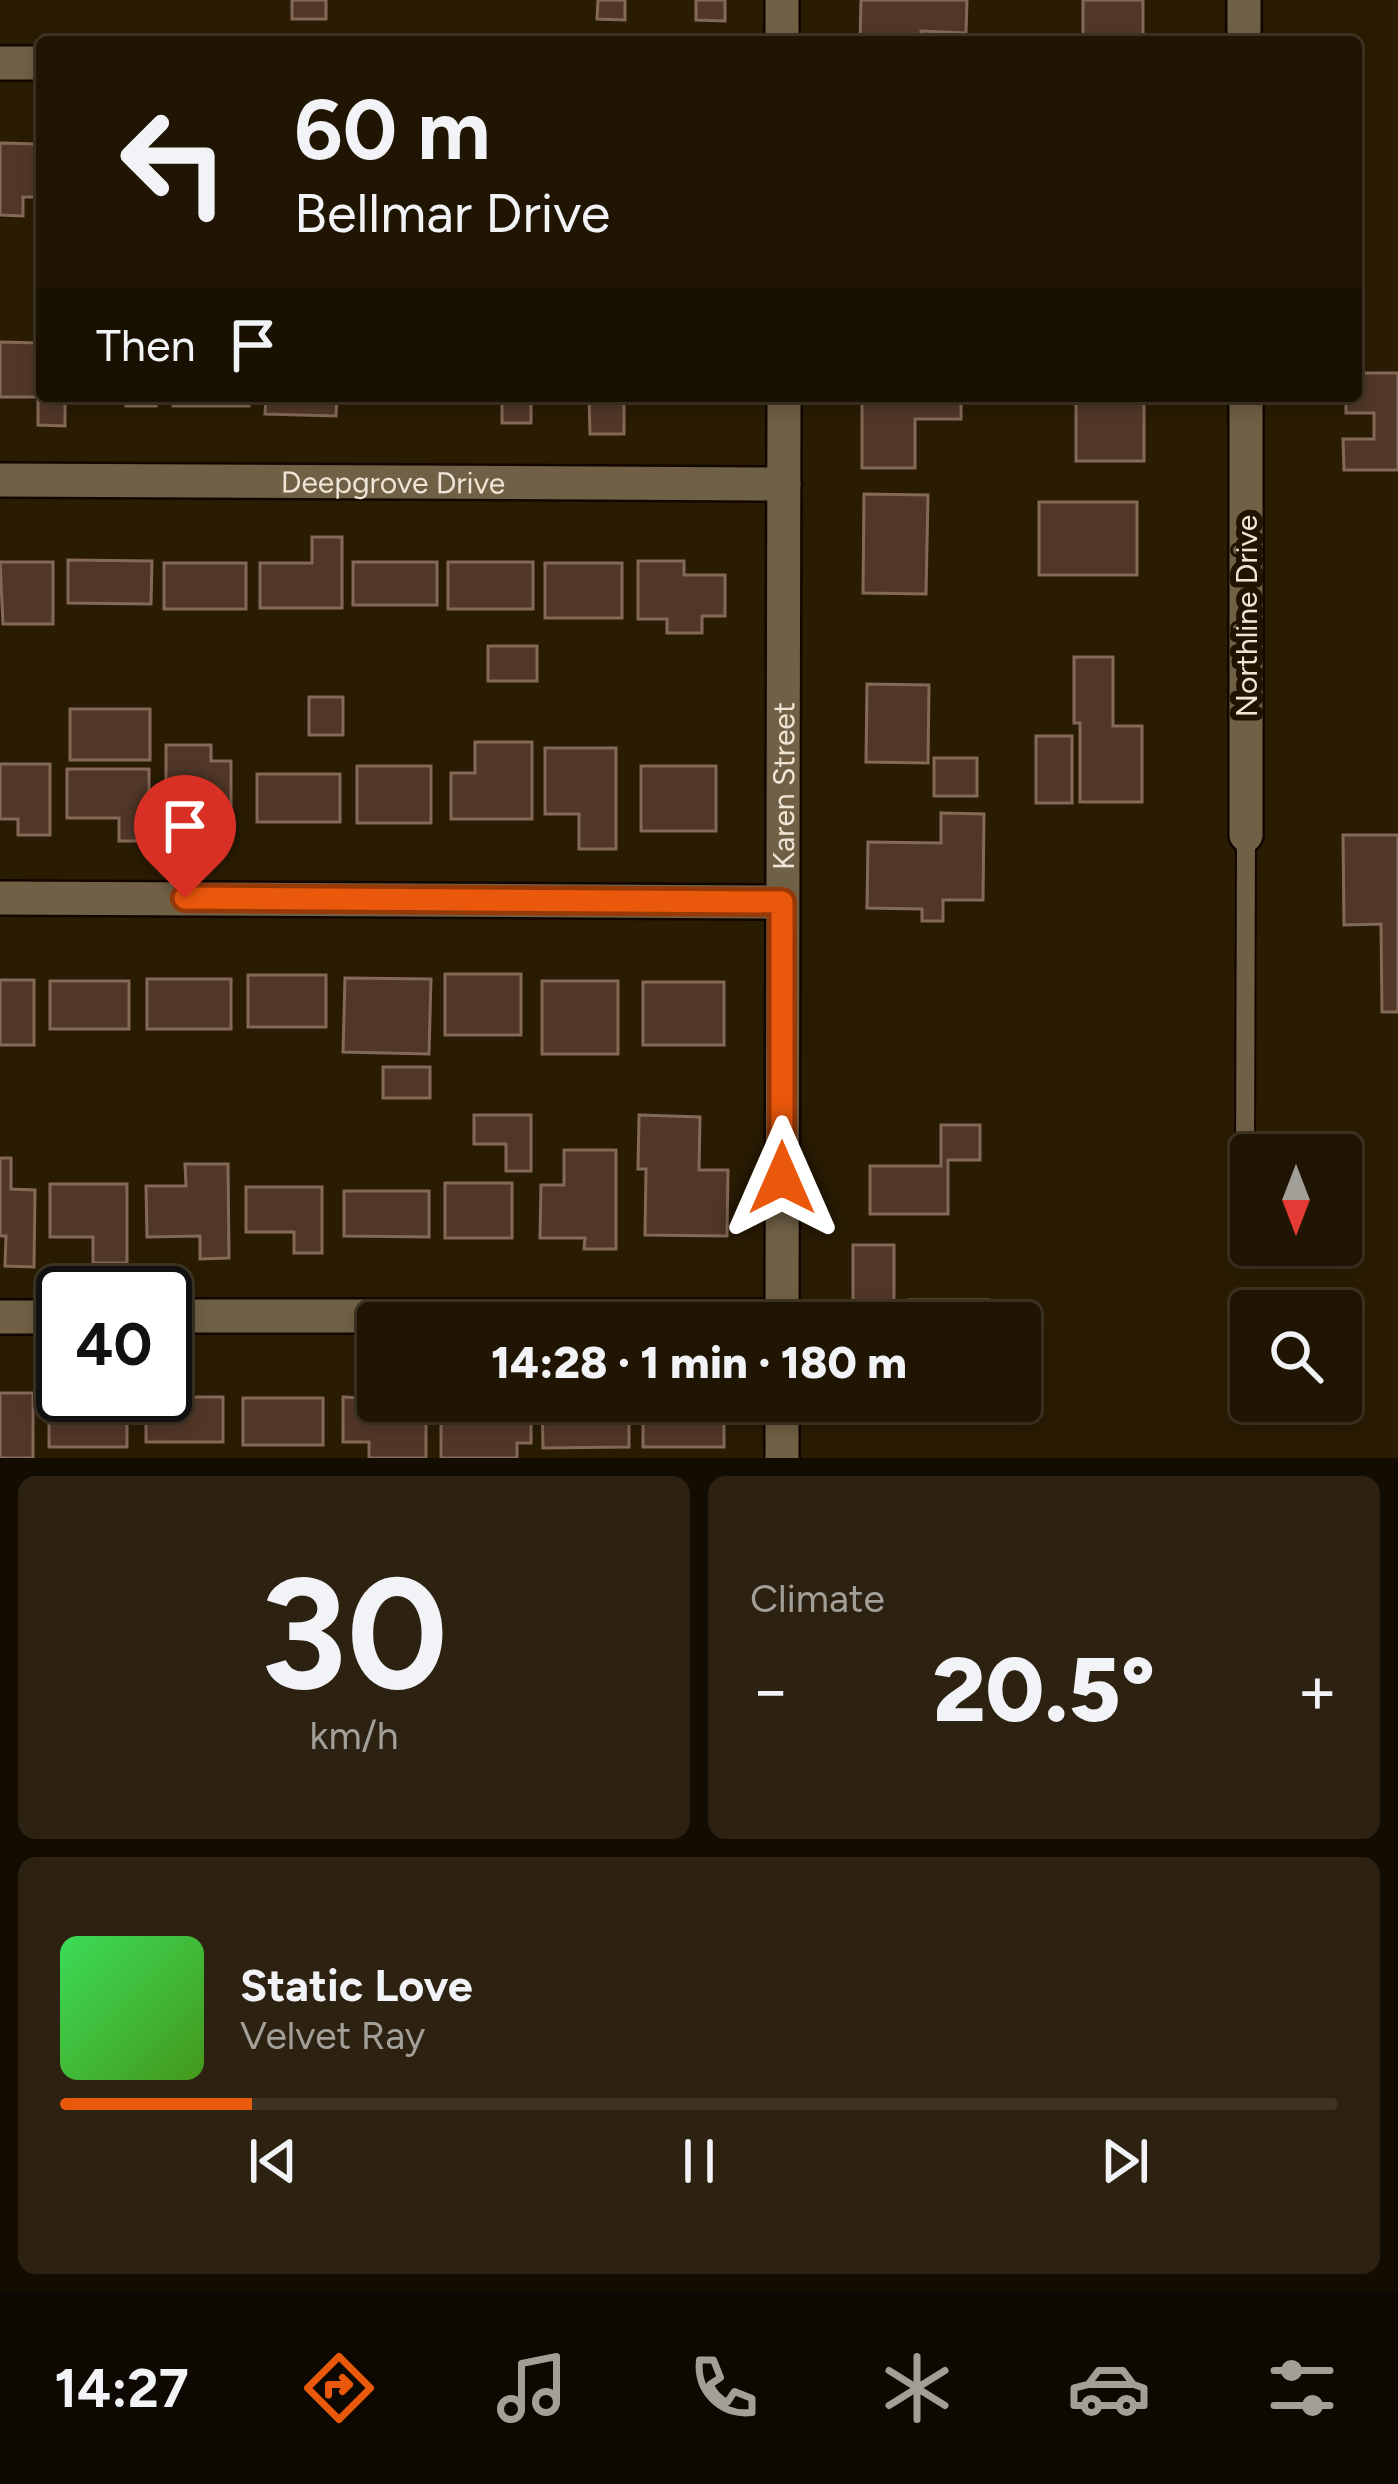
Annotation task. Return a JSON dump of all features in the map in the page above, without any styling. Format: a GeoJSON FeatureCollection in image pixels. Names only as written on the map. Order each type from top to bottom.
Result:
{"type":"FeatureCollection","features":[{"type":"Feature","properties":{"kind":"street"},"geometry":{"type":"LineString","coordinates":[[782,0],[782,36]]}},
{"type":"Feature","properties":{"kind":"street"},"geometry":{"type":"LineString","coordinates":[[1244,0],[1244,36]]}},
{"type":"Feature","properties":{"kind":"street"},"geometry":{"type":"LineString","coordinates":[[0,63],[36,63]]}},
{"type":"Feature","properties":{"kind":"street","name":"Karen Street"},"geometry":{"type":"LineString","coordinates":[[782,1302],[784,402]]}},
{"type":"Feature","properties":{"kind":"street","name":"Northline Drive"},"geometry":{"type":"LineString","coordinates":[[1246,402],[1246,836]]}},
{"type":"Feature","properties":{"kind":"street","name":"Deepgrove Drive"},"geometry":{"type":"LineString","coordinates":[[0,480],[784,484]]}},
{"type":"Feature","properties":{"kind":"street"},"geometry":{"type":"LineString","coordinates":[[0,898],[782,902]]}},
{"type":"Feature","properties":{"kind":"street"},"geometry":{"type":"LineString","coordinates":[[0,1316],[36,1316]]}},
{"type":"Feature","properties":{"kind":"street"},"geometry":{"type":"LineString","coordinates":[[192,1316],[357,1317]]}},
{"type":"Feature","properties":{"kind":"street"},"geometry":{"type":"LineString","coordinates":[[782,1422],[782,1458]]}},
{"type":"Feature","properties":{"kind":"lane"},"geometry":{"type":"LineString","coordinates":[[1245,1134],[1246,836]]}},
{"type":"Feature","properties":{"kind":"building"},"geometry":{"type":"Polygon","coordinates":[[[292,0],[326,0],[326,19],[292,19],[292,0]]]}},
{"type":"Feature","properties":{"kind":"building"},"geometry":{"type":"Polygon","coordinates":[[[598,0],[625,0],[625,20],[597,19],[598,0]]]}},
{"type":"Feature","properties":{"kind":"building"},"geometry":{"type":"Polygon","coordinates":[[[696,0],[725,0],[725,21],[696,20],[696,0]]]}},
{"type":"Feature","properties":{"kind":"building"},"geometry":{"type":"Polygon","coordinates":[[[861,0],[967,0],[966,33],[860,36],[861,0]]]}},
{"type":"Feature","properties":{"kind":"building"},"geometry":{"type":"Polygon","coordinates":[[[1083,0],[1143,0],[1143,36],[1083,36],[1083,0]]]}},
{"type":"Feature","properties":{"kind":"building"},"geometry":{"type":"Polygon","coordinates":[[[0,143],[36,144],[36,197],[23,197],[23,216],[0,215],[0,143]]]}},
{"type":"Feature","properties":{"kind":"building"},"geometry":{"type":"Polygon","coordinates":[[[0,342],[36,343],[36,397],[0,397],[0,342]]]}},
{"type":"Feature","properties":{"kind":"building"},"geometry":{"type":"Polygon","coordinates":[[[1362,373],[1398,373],[1398,470],[1344,470],[1343,439],[1374,439],[1374,413],[1346,413],[1346,402],[1362,402],[1362,373]]]}},
{"type":"Feature","properties":{"kind":"building"},"geometry":{"type":"Polygon","coordinates":[[[38,402],[65,402],[65,426],[38,425],[38,402]]]}},
{"type":"Feature","properties":{"kind":"building"},"geometry":{"type":"Polygon","coordinates":[[[126,402],[156,402],[156,406],[126,406],[126,402]]]}},
{"type":"Feature","properties":{"kind":"building"},"geometry":{"type":"Polygon","coordinates":[[[173,402],[249,402],[249,406],[173,406],[173,402]]]}},
{"type":"Feature","properties":{"kind":"building"},"geometry":{"type":"Polygon","coordinates":[[[266,402],[337,402],[336,416],[265,414],[266,402]]]}},
{"type":"Feature","properties":{"kind":"building"},"geometry":{"type":"Polygon","coordinates":[[[502,402],[531,402],[531,423],[502,423],[502,402]]]}},
{"type":"Feature","properties":{"kind":"building"},"geometry":{"type":"Polygon","coordinates":[[[589,402],[624,402],[624,434],[590,434],[589,402]]]}},
{"type":"Feature","properties":{"kind":"building"},"geometry":{"type":"Polygon","coordinates":[[[862,402],[961,402],[961,419],[915,419],[915,468],[862,468],[862,402]]]}},
{"type":"Feature","properties":{"kind":"building"},"geometry":{"type":"Polygon","coordinates":[[[1076,402],[1144,402],[1144,461],[1076,461],[1076,402]]]}},
{"type":"Feature","properties":{"kind":"building"},"geometry":{"type":"Polygon","coordinates":[[[864,494],[928,495],[926,594],[863,593],[864,494]]]}},
{"type":"Feature","properties":{"kind":"building"},"geometry":{"type":"Polygon","coordinates":[[[1039,502],[1137,502],[1137,575],[1039,575],[1039,502]]]}},
{"type":"Feature","properties":{"kind":"building"},"geometry":{"type":"Polygon","coordinates":[[[312,537],[342,537],[342,608],[260,608],[260,563],[312,563],[312,537]]]}},
{"type":"Feature","properties":{"kind":"building"},"geometry":{"type":"Polygon","coordinates":[[[68,560],[152,561],[151,604],[68,603],[68,560]]]}},
{"type":"Feature","properties":{"kind":"building"},"geometry":{"type":"Polygon","coordinates":[[[638,561],[684,561],[684,575],[725,575],[725,616],[702,616],[702,633],[667,633],[667,619],[638,619],[638,561]]]}},
{"type":"Feature","properties":{"kind":"building"},"geometry":{"type":"Polygon","coordinates":[[[0,562],[53,562],[53,624],[3,624],[0,562]]]}},
{"type":"Feature","properties":{"kind":"building"},"geometry":{"type":"Polygon","coordinates":[[[353,562],[437,562],[437,605],[353,605],[353,562]]]}},
{"type":"Feature","properties":{"kind":"building"},"geometry":{"type":"Polygon","coordinates":[[[448,562],[533,562],[533,609],[448,609],[448,562]]]}},
{"type":"Feature","properties":{"kind":"building"},"geometry":{"type":"Polygon","coordinates":[[[164,563],[246,563],[246,609],[164,609],[164,563]]]}},
{"type":"Feature","properties":{"kind":"building"},"geometry":{"type":"Polygon","coordinates":[[[545,563],[622,563],[622,618],[545,618],[545,563]]]}},
{"type":"Feature","properties":{"kind":"building"},"geometry":{"type":"Polygon","coordinates":[[[488,646],[537,646],[537,681],[488,681],[488,646]]]}},
{"type":"Feature","properties":{"kind":"building"},"geometry":{"type":"Polygon","coordinates":[[[1074,657],[1113,657],[1113,726],[1142,726],[1142,802],[1080,802],[1074,657]]]}},
{"type":"Feature","properties":{"kind":"building"},"geometry":{"type":"Polygon","coordinates":[[[867,684],[929,685],[928,763],[866,762],[867,684]]]}},
{"type":"Feature","properties":{"kind":"building"},"geometry":{"type":"Polygon","coordinates":[[[309,697],[343,697],[343,735],[309,735],[309,697]]]}},
{"type":"Feature","properties":{"kind":"building"},"geometry":{"type":"Polygon","coordinates":[[[70,709],[150,709],[150,760],[70,760],[70,709]]]}},
{"type":"Feature","properties":{"kind":"building"},"geometry":{"type":"Polygon","coordinates":[[[1036,736],[1072,736],[1072,803],[1036,803],[1036,736]]]}},
{"type":"Feature","properties":{"kind":"building"},"geometry":{"type":"Polygon","coordinates":[[[475,742],[532,742],[532,819],[451,819],[451,773],[475,773],[475,742]]]}},
{"type":"Feature","properties":{"kind":"building"},"geometry":{"type":"Polygon","coordinates":[[[166,745],[211,745],[211,761],[231,761],[231,818],[166,818],[166,745]]]}},
{"type":"Feature","properties":{"kind":"building"},"geometry":{"type":"Polygon","coordinates":[[[545,748],[616,748],[616,849],[579,849],[579,814],[545,814],[545,748]]]}},
{"type":"Feature","properties":{"kind":"building"},"geometry":{"type":"Polygon","coordinates":[[[934,758],[977,758],[977,796],[934,796],[934,758]]]}},
{"type":"Feature","properties":{"kind":"building"},"geometry":{"type":"Polygon","coordinates":[[[0,764],[50,764],[50,835],[18,835],[18,819],[0,819],[0,764]]]}},
{"type":"Feature","properties":{"kind":"building"},"geometry":{"type":"Polygon","coordinates":[[[357,766],[431,766],[431,823],[357,823],[357,766]]]}},
{"type":"Feature","properties":{"kind":"building"},"geometry":{"type":"Polygon","coordinates":[[[641,766],[716,766],[716,831],[641,831],[641,766]]]}},
{"type":"Feature","properties":{"kind":"building"},"geometry":{"type":"Polygon","coordinates":[[[67,769],[149,769],[149,841],[119,841],[119,818],[67,818],[67,769]]]}},
{"type":"Feature","properties":{"kind":"building"},"geometry":{"type":"Polygon","coordinates":[[[257,774],[340,774],[340,822],[257,822],[257,774]]]}},
{"type":"Feature","properties":{"kind":"building"},"geometry":{"type":"Polygon","coordinates":[[[941,813],[984,814],[983,900],[943,900],[943,921],[922,921],[922,909],[867,908],[868,842],[941,843],[941,813]]]}},
{"type":"Feature","properties":{"kind":"building"},"geometry":{"type":"Polygon","coordinates":[[[1343,835],[1398,835],[1398,1012],[1382,1012],[1381,924],[1344,925],[1343,835]]]}},
{"type":"Feature","properties":{"kind":"building"},"geometry":{"type":"Polygon","coordinates":[[[445,974],[521,974],[521,1035],[445,1035],[445,974]]]}},
{"type":"Feature","properties":{"kind":"building"},"geometry":{"type":"Polygon","coordinates":[[[248,975],[326,975],[326,1027],[248,1027],[248,975]]]}},
{"type":"Feature","properties":{"kind":"building"},"geometry":{"type":"Polygon","coordinates":[[[345,978],[431,979],[429,1054],[343,1052],[345,978]]]}},
{"type":"Feature","properties":{"kind":"building"},"geometry":{"type":"Polygon","coordinates":[[[147,979],[231,979],[231,1029],[147,1029],[147,979]]]}},
{"type":"Feature","properties":{"kind":"building"},"geometry":{"type":"Polygon","coordinates":[[[0,980],[34,980],[34,1045],[0,1045],[0,980]]]}},
{"type":"Feature","properties":{"kind":"building"},"geometry":{"type":"Polygon","coordinates":[[[50,981],[129,981],[129,1029],[50,1029],[50,981]]]}},
{"type":"Feature","properties":{"kind":"building"},"geometry":{"type":"Polygon","coordinates":[[[542,981],[618,981],[618,1054],[542,1054],[542,981]]]}},
{"type":"Feature","properties":{"kind":"building"},"geometry":{"type":"Polygon","coordinates":[[[643,982],[724,982],[724,1045],[643,1045],[643,982]]]}},
{"type":"Feature","properties":{"kind":"building"},"geometry":{"type":"Polygon","coordinates":[[[383,1067],[430,1067],[430,1098],[383,1098],[383,1067]]]}},
{"type":"Feature","properties":{"kind":"building"},"geometry":{"type":"Polygon","coordinates":[[[474,1115],[531,1115],[531,1171],[506,1171],[506,1144],[474,1144],[474,1115]]]}},
{"type":"Feature","properties":{"kind":"building"},"geometry":{"type":"Polygon","coordinates":[[[639,1115],[700,1117],[699,1170],[728,1170],[727,1236],[645,1235],[646,1169],[638,1169],[639,1115]]]}},
{"type":"Feature","properties":{"kind":"building"},"geometry":{"type":"Polygon","coordinates":[[[941,1125],[980,1125],[980,1160],[948,1160],[948,1214],[870,1214],[870,1166],[941,1166],[941,1125]]]}},
{"type":"Feature","properties":{"kind":"building"},"geometry":{"type":"Polygon","coordinates":[[[564,1150],[616,1150],[616,1249],[584,1249],[585,1238],[540,1238],[541,1185],[564,1185],[564,1150]]]}},
{"type":"Feature","properties":{"kind":"building"},"geometry":{"type":"Polygon","coordinates":[[[0,1158],[11,1158],[11,1189],[35,1190],[34,1267],[5,1266],[6,1236],[0,1236],[0,1158]]]}},
{"type":"Feature","properties":{"kind":"building"},"geometry":{"type":"Polygon","coordinates":[[[185,1164],[228,1164],[229,1258],[200,1259],[200,1236],[147,1237],[146,1186],[186,1186],[185,1164]]]}},
{"type":"Feature","properties":{"kind":"building"},"geometry":{"type":"Polygon","coordinates":[[[445,1183],[512,1183],[512,1238],[445,1238],[445,1183]]]}},
{"type":"Feature","properties":{"kind":"building"},"geometry":{"type":"Polygon","coordinates":[[[50,1184],[127,1184],[127,1263],[93,1263],[93,1237],[50,1237],[50,1184]]]}},
{"type":"Feature","properties":{"kind":"building"},"geometry":{"type":"Polygon","coordinates":[[[246,1187],[322,1187],[322,1253],[294,1253],[294,1232],[246,1232],[246,1187]]]}},
{"type":"Feature","properties":{"kind":"building"},"geometry":{"type":"Polygon","coordinates":[[[344,1191],[429,1191],[429,1237],[344,1236],[344,1191]]]}},
{"type":"Feature","properties":{"kind":"building"},"geometry":{"type":"Polygon","coordinates":[[[853,1245],[894,1245],[894,1302],[853,1302],[853,1245]]]}},
{"type":"Feature","properties":{"kind":"building"},"geometry":{"type":"Polygon","coordinates":[[[909,1300],[989,1300],[989,1302],[909,1300]]]}},
{"type":"Feature","properties":{"kind":"building"},"geometry":{"type":"Polygon","coordinates":[[[0,1393],[33,1393],[33,1458],[0,1458],[0,1393]]]}},
{"type":"Feature","properties":{"kind":"building"},"geometry":{"type":"Polygon","coordinates":[[[192,1397],[223,1397],[223,1442],[146,1442],[146,1422],[192,1422],[192,1397]]]}},
{"type":"Feature","properties":{"kind":"building"},"geometry":{"type":"Polygon","coordinates":[[[343,1397],[357,1398],[357,1422],[426,1422],[426,1458],[369,1458],[369,1442],[343,1442],[343,1397]]]}},
{"type":"Feature","properties":{"kind":"building"},"geometry":{"type":"Polygon","coordinates":[[[243,1398],[323,1398],[323,1445],[243,1445],[243,1398]]]}},
{"type":"Feature","properties":{"kind":"building"},"geometry":{"type":"Polygon","coordinates":[[[49,1422],[127,1422],[127,1447],[49,1447],[49,1422]]]}},
{"type":"Feature","properties":{"kind":"building"},"geometry":{"type":"Polygon","coordinates":[[[441,1422],[531,1422],[531,1443],[517,1443],[517,1458],[441,1458],[441,1422]]]}},
{"type":"Feature","properties":{"kind":"building"},"geometry":{"type":"Polygon","coordinates":[[[542,1422],[629,1422],[629,1447],[543,1448],[542,1422]]]}},
{"type":"Feature","properties":{"kind":"building"},"geometry":{"type":"Polygon","coordinates":[[[643,1422],[724,1422],[724,1447],[643,1447],[643,1422]]]}},
{"type":"Feature","properties":{"kind":"route"},"geometry":{"type":"LineString","coordinates":[[185,898],[782,902],[782,1178]]}}]}
